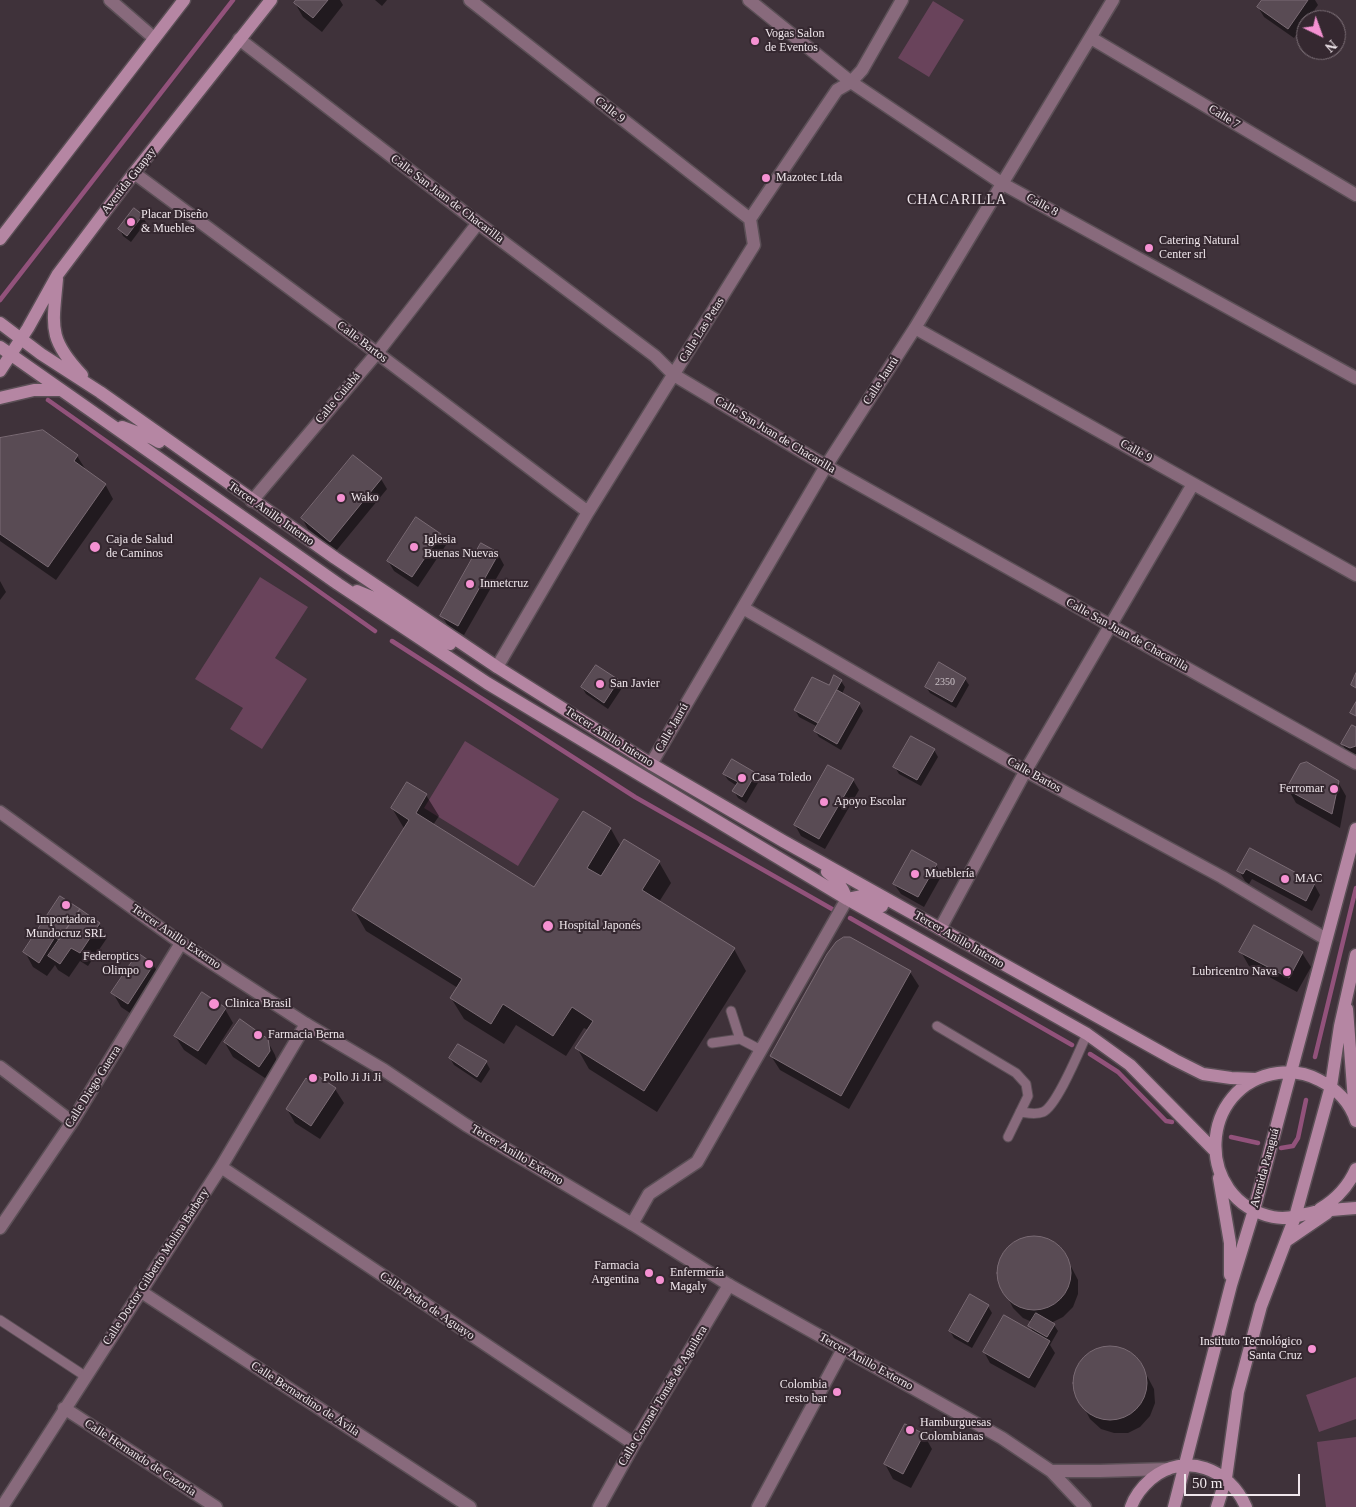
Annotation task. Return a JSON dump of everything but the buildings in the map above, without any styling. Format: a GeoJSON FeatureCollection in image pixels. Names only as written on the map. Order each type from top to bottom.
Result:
{"type":"FeatureCollection","features":[{"type":"Feature","properties":{"kind":"main road"},"geometry":{"type":"LineString","coordinates":[[0,239],[184,0]]}},
{"type":"Feature","properties":{"kind":"main road","name":"Avenida Guapay"},"geometry":{"type":"LineString","coordinates":[[0,371],[21,340],[58,274],[134,173],[271,0]]}},
{"type":"Feature","properties":{"kind":"main road"},"geometry":{"type":"LineString","coordinates":[[0,230],[18,216]]}},
{"type":"Feature","properties":{"kind":"main road"},"geometry":{"type":"LineString","coordinates":[[58,274],[54,333],[59,346],[68,360],[100,392]]}},
{"type":"Feature","properties":{"kind":"main road","name":"Tercer Anillo Interno"},"geometry":{"type":"LineString","coordinates":[[2,325],[21,340],[100,392],[252,501],[497,667],[651,764],[783,841],[1175,1060],[1203,1074],[1256,1079]]}},
{"type":"Feature","properties":{"kind":"main road","name":"Tercer Anillo Interno"},"geometry":{"type":"LineString","coordinates":[[0,347],[284,547],[487,683],[847,899],[1087,1034],[1130,1065],[1214,1150]]}},
{"type":"Feature","properties":{"kind":"main road"},"geometry":{"type":"LineString","coordinates":[[0,398],[34,390],[61,390]]}},
{"type":"Feature","properties":{"kind":"main road"},"geometry":{"type":"LineString","coordinates":[[106,421],[152,438],[239,500],[252,501]]}},
{"type":"Feature","properties":{"kind":"main road"},"geometry":{"type":"LineString","coordinates":[[284,547],[289,542],[295,540],[302,542],[363,584],[373,589],[385,591]]}},
{"type":"Feature","properties":{"kind":"main road"},"geometry":{"type":"LineString","coordinates":[[338,584],[369,595],[391,606],[480,664],[497,667],[507,683],[653,773],[687,803]]}},
{"type":"Feature","properties":{"kind":"main road"},"geometry":{"type":"LineString","coordinates":[[667,773],[709,806],[834,877],[843,888],[847,899],[861,896],[870,899],[972,956],[1012,970]]}},
{"type":"Feature","properties":{"kind":"main road","name":"Avenida Paraguá"},"geometry":{"type":"LineString","coordinates":[[1174,1507],[1230,1290],[1254,1210],[1355,835]]}},
{"type":"Feature","properties":{"kind":"main road"},"geometry":{"type":"LineString","coordinates":[[1217,1507],[1226,1478],[1238,1392],[1261,1306],[1295,1218],[1331,1086],[1346,994],[1356,955]]}},
{"type":"Feature","properties":{"kind":"main road"},"geometry":{"type":"LineString","coordinates":[[1346,994],[1355,1119]]}},
{"type":"Feature","properties":{"kind":"main road","name":"Tercer Anillo Interno"},"geometry":{"type":"LineString","coordinates":[[1355,1119],[1345,1100],[1331,1086],[1312,1076],[1290,1072],[1266,1075],[1238,1091],[1224,1108],[1216,1128],[1214,1150],[1218,1168],[1226,1185],[1238,1199],[1254,1210],[1274,1217],[1295,1218],[1316,1212],[1356,1208]]}},
{"type":"Feature","properties":{"kind":"main road"},"geometry":{"type":"LineString","coordinates":[[1218,1168],[1230,1243],[1230,1290]]}},
{"type":"Feature","properties":{"kind":"main road","name":"Tercer Anillo Interno"},"geometry":{"type":"LineString","coordinates":[[1316,1212],[1333,1202],[1346,1188],[1356,1169]]}},
{"type":"Feature","properties":{"kind":"main road"},"geometry":{"type":"LineString","coordinates":[[1286,1241],[1330,1211]]}},
{"type":"Feature","properties":{"kind":"main road"},"geometry":{"type":"LineString","coordinates":[[1131,1507],[1133,1500],[1142,1487],[1155,1476],[1168,1469],[1184,1465],[1199,1466],[1213,1470],[1226,1478],[1235,1487],[1246,1507]]}},
{"type":"Feature","properties":{"kind":"street"},"geometry":{"type":"LineString","coordinates":[[110,0],[154,38]]}},
{"type":"Feature","properties":{"kind":"street","name":"Calle 9"},"geometry":{"type":"LineString","coordinates":[[470,0],[750,219]]}},
{"type":"Feature","properties":{"kind":"street","name":"Calle 8"},"geometry":{"type":"LineString","coordinates":[[749,0],[851,82],[1003,184],[1356,378]]}},
{"type":"Feature","properties":{"kind":"street"},"geometry":{"type":"LineString","coordinates":[[750,219],[837,90],[851,82],[862,70],[902,0]]}},
{"type":"Feature","properties":{"kind":"street","name":"Calle Jaurú"},"geometry":{"type":"LineString","coordinates":[[651,764],[826,466],[915,328],[1113,0]]}},
{"type":"Feature","properties":{"kind":"street","name":"Calle 7"},"geometry":{"type":"LineString","coordinates":[[1091,38],[1356,195]]}},
{"type":"Feature","properties":{"kind":"street","name":"Calle San Juan de Chacarilla"},"geometry":{"type":"LineString","coordinates":[[239,39],[655,356],[674,375],[826,466],[1111,627],[1356,762]]}},
{"type":"Feature","properties":{"kind":"street","name":"Calle Bartos"},"geometry":{"type":"LineString","coordinates":[[134,173],[377,352],[588,512]]}},
{"type":"Feature","properties":{"kind":"street","name":"Calle Las Petas"},"geometry":{"type":"LineString","coordinates":[[497,667],[588,512],[754,245],[750,219]]}},
{"type":"Feature","properties":{"kind":"street","name":"Calle Cuiabá"},"geometry":{"type":"LineString","coordinates":[[252,501],[377,352],[478,223]]}},
{"type":"Feature","properties":{"kind":"street","name":"Calle 9"},"geometry":{"type":"LineString","coordinates":[[915,328],[1356,575]]}},
{"type":"Feature","properties":{"kind":"street"},"geometry":{"type":"LineString","coordinates":[[940,929],[1026,770],[1193,484]]}},
{"type":"Feature","properties":{"kind":"street","name":"Calle Bartos"},"geometry":{"type":"LineString","coordinates":[[743,608],[1026,770],[1222,877],[1326,938]]}},
{"type":"Feature","properties":{"kind":"street","name":"Tercer Anillo Externo"},"geometry":{"type":"LineString","coordinates":[[0,812],[181,943],[306,1024],[384,1070],[466,1125],[632,1224],[729,1285],[1002,1438],[1052,1471],[1085,1507]]}},
{"type":"Feature","properties":{"kind":"street"},"geometry":{"type":"LineString","coordinates":[[632,1224],[649,1194],[697,1162],[847,899]]}},
{"type":"Feature","properties":{"kind":"street","name":"Calle Diego Guerra"},"geometry":{"type":"LineString","coordinates":[[0,1228],[72,1122],[181,943]]}},
{"type":"Feature","properties":{"kind":"street","name":"Calle Doctor Gilberto Molina Barbery"},"geometry":{"type":"LineString","coordinates":[[2,1507],[221,1167],[306,1024]]}},
{"type":"Feature","properties":{"kind":"street"},"geometry":{"type":"LineString","coordinates":[[0,1067],[72,1122]]}},
{"type":"Feature","properties":{"kind":"street","name":"Calle Pedro de Aguayo"},"geometry":{"type":"LineString","coordinates":[[221,1167],[634,1444]]}},
{"type":"Feature","properties":{"kind":"street","name":"Calle Coronel Tomás de Aguilera"},"geometry":{"type":"LineString","coordinates":[[599,1507],[634,1444],[729,1285]]}},
{"type":"Feature","properties":{"kind":"street","name":"Calle Bernardino de Ávila"},"geometry":{"type":"LineString","coordinates":[[140,1291],[470,1507]]}},
{"type":"Feature","properties":{"kind":"street"},"geometry":{"type":"LineString","coordinates":[[758,1507],[844,1349]]}},
{"type":"Feature","properties":{"kind":"street","name":"Calle Hernando de Cazoria"},"geometry":{"type":"LineString","coordinates":[[64,1408],[216,1507]]}},
{"type":"Feature","properties":{"kind":"street"},"geometry":{"type":"LineString","coordinates":[[1052,1471],[1168,1469]]}},
{"type":"Feature","properties":{"kind":"lane"},"geometry":{"type":"LineString","coordinates":[[731,1011],[740,1039]]}},
{"type":"Feature","properties":{"kind":"lane"},"geometry":{"type":"LineString","coordinates":[[937,1026],[1016,1073],[1026,1084],[1028,1096],[1008,1137]]}},
{"type":"Feature","properties":{"kind":"lane"},"geometry":{"type":"LineString","coordinates":[[1020,1112],[1036,1113],[1045,1111],[1052,1104],[1074,1064],[1087,1034]]}},
{"type":"Feature","properties":{"kind":"lane"},"geometry":{"type":"LineString","coordinates":[[712,1043],[740,1039],[761,1050]]}},
{"type":"Feature","properties":{"kind":"lane"},"geometry":{"type":"LineString","coordinates":[[0,1320],[85,1376]]}},
{"type":"Feature","properties":{"kind":"shaded area"},"geometry":{"type":"Polygon","coordinates":[[[933,1],[964,20],[929,77],[898,58],[933,1]]]}},
{"type":"Feature","properties":{"kind":"shaded area"},"geometry":{"type":"Polygon","coordinates":[[[260,577],[308,607],[275,658],[307,679],[262,749],[230,729],[243,708],[195,679],[260,577]]]}},
{"type":"Feature","properties":{"kind":"shaded area"},"geometry":{"type":"Polygon","coordinates":[[[465,741],[559,799],[518,866],[424,808],[465,741]]]}},
{"type":"Feature","properties":{"kind":"shaded area"},"geometry":{"type":"Polygon","coordinates":[[[1356,1377],[1356,1419],[1319,1432],[1306,1395],[1356,1377]]]}},
{"type":"Feature","properties":{"kind":"shaded area"},"geometry":{"type":"Polygon","coordinates":[[[1356,1437],[1356,1507],[1326,1507],[1317,1442],[1356,1437]]]}},
{"type":"Feature","properties":{"kind":"waterway"},"geometry":{"type":"LineString","coordinates":[[0,300],[233,0]]}},
{"type":"Feature","properties":{"kind":"waterway"},"geometry":{"type":"LineString","coordinates":[[48,400],[375,631]]}},
{"type":"Feature","properties":{"kind":"waterway"},"geometry":{"type":"LineString","coordinates":[[392,641],[635,797],[832,909]]}},
{"type":"Feature","properties":{"kind":"waterway"},"geometry":{"type":"LineString","coordinates":[[1315,1057],[1356,888]]}},
{"type":"Feature","properties":{"kind":"waterway"},"geometry":{"type":"LineString","coordinates":[[850,918],[1072,1045]]}},
{"type":"Feature","properties":{"kind":"waterway"},"geometry":{"type":"LineString","coordinates":[[1090,1054],[1118,1072],[1166,1121],[1172,1122]]}},
{"type":"Feature","properties":{"kind":"waterway"},"geometry":{"type":"LineString","coordinates":[[1281,1148],[1293,1146],[1298,1138],[1306,1100]]}},
{"type":"Feature","properties":{"kind":"waterway"},"geometry":{"type":"LineString","coordinates":[[1231,1137],[1258,1143]]}},
{"type":"Feature","properties":{"kind":"place","name":"Vogas Salon de Eventos"},"geometry":{"type":"Point","coordinates":[755,41]}},
{"type":"Feature","properties":{"kind":"place","name":"Mazotec Ltda"},"geometry":{"type":"Point","coordinates":[766,178]}},
{"type":"Feature","properties":{"kind":"place","name":"Placar Diseño & Muebles"},"geometry":{"type":"Point","coordinates":[131,222]}},
{"type":"Feature","properties":{"kind":"place","name":"Catering Natural Center srl"},"geometry":{"type":"Point","coordinates":[1149,248]}},
{"type":"Feature","properties":{"kind":"place","name":"Wako"},"geometry":{"type":"Point","coordinates":[341,498]}},
{"type":"Feature","properties":{"kind":"place","name":"Caja de Salud de Caminos"},"geometry":{"type":"Point","coordinates":[95,547]}},
{"type":"Feature","properties":{"kind":"place","name":"Iglesia Buenas Nuevas"},"geometry":{"type":"Point","coordinates":[414,547]}},
{"type":"Feature","properties":{"kind":"place","name":"Inmetcruz"},"geometry":{"type":"Point","coordinates":[470,584]}},
{"type":"Feature","properties":{"kind":"place","name":"San Javier"},"geometry":{"type":"Point","coordinates":[600,684]}},
{"type":"Feature","properties":{"kind":"place","name":"Casa Toledo"},"geometry":{"type":"Point","coordinates":[742,778]}},
{"type":"Feature","properties":{"kind":"place","name":"Ferromar"},"geometry":{"type":"Point","coordinates":[1334,789]}},
{"type":"Feature","properties":{"kind":"place","name":"Apoyo Escolar"},"geometry":{"type":"Point","coordinates":[824,802]}},
{"type":"Feature","properties":{"kind":"place","name":"Mueblería"},"geometry":{"type":"Point","coordinates":[915,874]}},
{"type":"Feature","properties":{"kind":"place","name":"MAC"},"geometry":{"type":"Point","coordinates":[1285,879]}},
{"type":"Feature","properties":{"kind":"place","name":"Importadora Mundocruz SRL"},"geometry":{"type":"Point","coordinates":[66,905]}},
{"type":"Feature","properties":{"kind":"place","name":"Hospital Japonés"},"geometry":{"type":"Point","coordinates":[548,926]}},
{"type":"Feature","properties":{"kind":"place","name":"Federoptics Olimpo"},"geometry":{"type":"Point","coordinates":[149,964]}},
{"type":"Feature","properties":{"kind":"place","name":"Lubricentro Nava"},"geometry":{"type":"Point","coordinates":[1287,972]}},
{"type":"Feature","properties":{"kind":"place","name":"Clinica Brasil"},"geometry":{"type":"Point","coordinates":[214,1004]}},
{"type":"Feature","properties":{"kind":"place","name":"Farmacia Berna"},"geometry":{"type":"Point","coordinates":[258,1035]}},
{"type":"Feature","properties":{"kind":"place","name":"Pollo Ji Ji Ji"},"geometry":{"type":"Point","coordinates":[313,1078]}},
{"type":"Feature","properties":{"kind":"place","name":"Farmacia Argentina"},"geometry":{"type":"Point","coordinates":[649,1273]}},
{"type":"Feature","properties":{"kind":"place","name":"Enfermería Magaly"},"geometry":{"type":"Point","coordinates":[660,1280]}},
{"type":"Feature","properties":{"kind":"place","name":"Instituto Tecnológico Santa Cruz"},"geometry":{"type":"Point","coordinates":[1312,1349]}},
{"type":"Feature","properties":{"kind":"place","name":"Colombia resto bar"},"geometry":{"type":"Point","coordinates":[837,1392]}},
{"type":"Feature","properties":{"kind":"place","name":"Hamburguesas Colombianas"},"geometry":{"type":"Point","coordinates":[910,1430]}},
{"type":"Feature","properties":{"kind":"district","name":"CHACARILLA"},"geometry":{"type":"Point","coordinates":[957,200]}}]}
